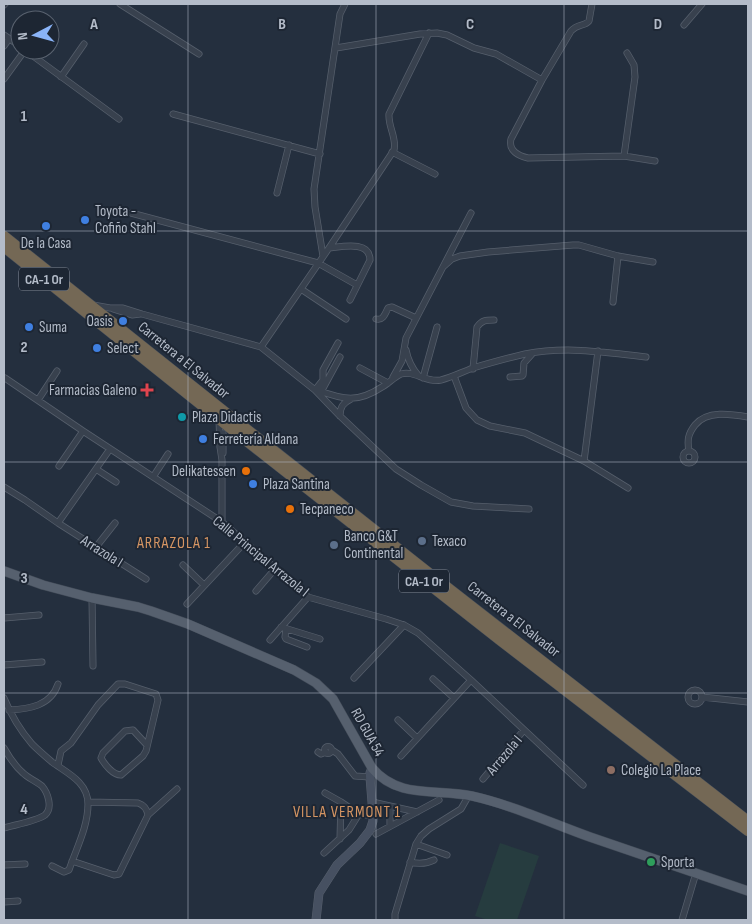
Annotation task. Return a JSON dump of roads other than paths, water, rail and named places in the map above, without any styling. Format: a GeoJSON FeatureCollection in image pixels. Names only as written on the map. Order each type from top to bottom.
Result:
{"type":"FeatureCollection","features":[{"type":"Feature","properties":{"kind":"highway","name":"Carretera a El Salvador"},"geometry":{"type":"LineString","coordinates":[[4,236],[80,297],[88,310],[97,313],[133,342],[139,343],[395,546],[748,820]]}},
{"type":"Feature","properties":{"kind":"highway","name":"Carretera a El Salvador"},"geometry":{"type":"LineString","coordinates":[[4,247],[88,310],[221,420],[501,641],[748,832]]}},
{"type":"Feature","properties":{"kind":"highway"},"geometry":{"type":"LineString","coordinates":[[19,248],[25,264],[30,264],[73,300],[78,300],[80,297]]}},
{"type":"Feature","properties":{"kind":"main road","name":"RD GUA 54"},"geometry":{"type":"LineString","coordinates":[[4,572],[92,598],[138,607],[188,624],[304,676],[316,683],[333,699],[371,773],[385,780],[406,789],[469,795],[526,813],[592,838],[748,891]]}},
{"type":"Feature","properties":{"kind":"street"},"geometry":{"type":"LineString","coordinates":[[120,4],[200,54]]}},
{"type":"Feature","properties":{"kind":"street"},"geometry":{"type":"LineString","coordinates":[[323,256],[314,189],[340,14],[345,4]]}},
{"type":"Feature","properties":{"kind":"street"},"geometry":{"type":"LineString","coordinates":[[592,4],[589,21],[587,24],[576,26],[571,31],[542,80],[510,141],[511,148],[521,157],[528,158],[624,156],[655,161]]}},
{"type":"Feature","properties":{"kind":"street"},"geometry":{"type":"LineString","coordinates":[[684,25],[702,4]]}},
{"type":"Feature","properties":{"kind":"street"},"geometry":{"type":"LineString","coordinates":[[261,347],[395,147],[389,114],[428,33]]}},
{"type":"Feature","properties":{"kind":"street"},"geometry":{"type":"LineString","coordinates":[[336,48],[420,34],[437,33],[447,35],[474,48],[496,54],[542,80]]}},
{"type":"Feature","properties":{"kind":"street"},"geometry":{"type":"LineString","coordinates":[[4,46],[6,37]]}},
{"type":"Feature","properties":{"kind":"street"},"geometry":{"type":"LineString","coordinates":[[62,77],[84,44]]}},
{"type":"Feature","properties":{"kind":"street"},"geometry":{"type":"LineString","coordinates":[[624,156],[635,77],[634,65],[627,53]]}},
{"type":"Feature","properties":{"kind":"street"},"geometry":{"type":"LineString","coordinates":[[4,79],[18,60]]}},
{"type":"Feature","properties":{"kind":"street"},"geometry":{"type":"LineString","coordinates":[[39,60],[119,119]]}},
{"type":"Feature","properties":{"kind":"street"},"geometry":{"type":"LineString","coordinates":[[173,114],[320,154]]}},
{"type":"Feature","properties":{"kind":"street"},"geometry":{"type":"LineString","coordinates":[[278,193],[289,146]]}},
{"type":"Feature","properties":{"kind":"street"},"geometry":{"type":"LineString","coordinates":[[392,152],[435,174]]}},
{"type":"Feature","properties":{"kind":"street"},"geometry":{"type":"LineString","coordinates":[[131,213],[318,263],[357,285]]}},
{"type":"Feature","properties":{"kind":"street"},"geometry":{"type":"LineString","coordinates":[[420,377],[408,360],[406,338],[471,213]]}},
{"type":"Feature","properties":{"kind":"street"},"geometry":{"type":"LineString","coordinates":[[443,267],[452,259],[460,256],[579,245],[618,256],[653,262]]}},
{"type":"Feature","properties":{"kind":"street"},"geometry":{"type":"LineString","coordinates":[[329,248],[358,246],[368,252],[370,256],[370,260],[350,300]]}},
{"type":"Feature","properties":{"kind":"street"},"geometry":{"type":"LineString","coordinates":[[613,302],[618,256]]}},
{"type":"Feature","properties":{"kind":"street"},"geometry":{"type":"LineString","coordinates":[[301,289],[346,319]]}},
{"type":"Feature","properties":{"kind":"street"},"geometry":{"type":"LineString","coordinates":[[376,319],[380,320],[388,308],[392,307],[416,318]]}},
{"type":"Feature","properties":{"kind":"street"},"geometry":{"type":"LineString","coordinates":[[88,310],[110,308],[132,315],[142,314],[261,347],[318,391],[340,416],[396,469],[421,485],[451,502],[473,506],[529,509]]}},
{"type":"Feature","properties":{"kind":"street"},"geometry":{"type":"LineString","coordinates":[[473,369],[477,327],[483,320],[494,320]]}},
{"type":"Feature","properties":{"kind":"street"},"geometry":{"type":"LineString","coordinates":[[420,377],[437,327]]}},
{"type":"Feature","properties":{"kind":"street"},"geometry":{"type":"LineString","coordinates":[[318,391],[323,380],[323,370],[338,343]]}},
{"type":"Feature","properties":{"kind":"street"},"geometry":{"type":"LineString","coordinates":[[388,383],[402,361],[406,347]]}},
{"type":"Feature","properties":{"kind":"street"},"geometry":{"type":"LineString","coordinates":[[340,416],[340,410],[345,402],[364,397],[400,374],[410,373],[431,380],[439,380],[473,369],[548,350],[578,349],[646,357]]}},
{"type":"Feature","properties":{"kind":"street"},"geometry":{"type":"LineString","coordinates":[[584,462],[598,351]]}},
{"type":"Feature","properties":{"kind":"street"},"geometry":{"type":"LineString","coordinates":[[510,376],[522,376],[524,363],[533,353]]}},
{"type":"Feature","properties":{"kind":"street"},"geometry":{"type":"LineString","coordinates":[[318,391],[340,357]]}},
{"type":"Feature","properties":{"kind":"street"},"geometry":{"type":"LineString","coordinates":[[360,368],[388,383]]}},
{"type":"Feature","properties":{"kind":"street"},"geometry":{"type":"LineString","coordinates":[[38,400],[57,371]]}},
{"type":"Feature","properties":{"kind":"street"},"geometry":{"type":"LineString","coordinates":[[454,376],[466,408],[477,420],[490,426],[525,432],[584,462],[628,488]]}},
{"type":"Feature","properties":{"kind":"street","name":"Calle Principal Arrazola I"},"geometry":{"type":"LineString","coordinates":[[5,378],[222,522],[308,597],[404,625],[418,633],[583,785]]}},
{"type":"Feature","properties":{"kind":"street"},"geometry":{"type":"LineString","coordinates":[[318,391],[352,399]]}},
{"type":"Feature","properties":{"kind":"street"},"geometry":{"type":"LineString","coordinates":[[689,451],[687,444],[689,433],[699,420],[716,414],[748,417]]}},
{"type":"Feature","properties":{"kind":"street"},"geometry":{"type":"LineString","coordinates":[[221,420],[222,522]]}},
{"type":"Feature","properties":{"kind":"street"},"geometry":{"type":"LineString","coordinates":[[58,466],[83,431]]}},
{"type":"Feature","properties":{"kind":"street"},"geometry":{"type":"LineString","coordinates":[[58,523],[110,449]]}},
{"type":"Feature","properties":{"kind":"street"},"geometry":{"type":"LineString","coordinates":[[153,477],[168,454]]}},
{"type":"Feature","properties":{"kind":"street"},"geometry":{"type":"LineString","coordinates":[[96,469],[116,482]]}},
{"type":"Feature","properties":{"kind":"street","name":"Arrazola I"},"geometry":{"type":"LineString","coordinates":[[4,487],[146,579]]}},
{"type":"Feature","properties":{"kind":"street"},"geometry":{"type":"LineString","coordinates":[[96,547],[115,523]]}},
{"type":"Feature","properties":{"kind":"street"},"geometry":{"type":"LineString","coordinates":[[187,604],[245,542]]}},
{"type":"Feature","properties":{"kind":"street"},"geometry":{"type":"LineString","coordinates":[[183,565],[204,585]]}},
{"type":"Feature","properties":{"kind":"street"},"geometry":{"type":"LineString","coordinates":[[256,591],[276,568]]}},
{"type":"Feature","properties":{"kind":"street"},"geometry":{"type":"LineString","coordinates":[[270,640],[284,628],[308,597]]}},
{"type":"Feature","properties":{"kind":"street"},"geometry":{"type":"LineString","coordinates":[[92,598],[93,666]]}},
{"type":"Feature","properties":{"kind":"street"},"geometry":{"type":"LineString","coordinates":[[4,618],[39,615]]}},
{"type":"Feature","properties":{"kind":"street"},"geometry":{"type":"LineString","coordinates":[[354,678],[404,625]]}},
{"type":"Feature","properties":{"kind":"street"},"geometry":{"type":"LineString","coordinates":[[284,628],[320,639]]}},
{"type":"Feature","properties":{"kind":"street"},"geometry":{"type":"LineString","coordinates":[[284,628],[286,639],[307,647]]}},
{"type":"Feature","properties":{"kind":"street"},"geometry":{"type":"LineString","coordinates":[[4,665],[42,662]]}},
{"type":"Feature","properties":{"kind":"street"},"geometry":{"type":"LineString","coordinates":[[433,679],[454,698]]}},
{"type":"Feature","properties":{"kind":"street"},"geometry":{"type":"LineString","coordinates":[[401,756],[470,680]]}},
{"type":"Feature","properties":{"kind":"street"},"geometry":{"type":"LineString","coordinates":[[9,710],[41,704],[56,691],[58,684]]}},
{"type":"Feature","properties":{"kind":"street"},"geometry":{"type":"LineString","coordinates":[[58,766],[62,751],[71,743],[98,705],[118,684],[125,684],[154,693],[158,700],[146,744],[146,751],[143,756],[121,775],[116,775],[101,758],[103,753],[128,730],[133,730],[146,744]]}},
{"type":"Feature","properties":{"kind":"street"},"geometry":{"type":"LineString","coordinates":[[702,697],[748,702]]}},
{"type":"Feature","properties":{"kind":"street"},"geometry":{"type":"LineString","coordinates":[[4,698],[20,729],[32,743],[58,766],[76,778],[82,786],[88,802],[83,830],[69,870],[64,872],[52,866]]}},
{"type":"Feature","properties":{"kind":"street"},"geometry":{"type":"LineString","coordinates":[[398,720],[417,738]]}},
{"type":"Feature","properties":{"kind":"street","name":"Arrazola I"},"geometry":{"type":"LineString","coordinates":[[483,779],[524,730]]}},
{"type":"Feature","properties":{"kind":"street"},"geometry":{"type":"LineString","coordinates":[[4,748],[11,760],[23,773],[42,786],[48,798],[49,807],[45,815],[4,828]]}},
{"type":"Feature","properties":{"kind":"street"},"geometry":{"type":"LineString","coordinates":[[316,920],[319,892],[337,865],[370,830],[373,821],[371,773],[356,776],[338,754],[329,751],[322,754],[318,752]]}},
{"type":"Feature","properties":{"kind":"street"},"geometry":{"type":"LineString","coordinates":[[72,861],[114,875],[119,874],[148,815],[177,789]]}},
{"type":"Feature","properties":{"kind":"street"},"geometry":{"type":"LineString","coordinates":[[325,793],[363,815],[373,808],[390,806],[417,812]]}},
{"type":"Feature","properties":{"kind":"street"},"geometry":{"type":"LineString","coordinates":[[395,920],[416,844],[429,829],[462,809],[469,795]]}},
{"type":"Feature","properties":{"kind":"street"},"geometry":{"type":"LineString","coordinates":[[376,834],[438,800]]}},
{"type":"Feature","properties":{"kind":"street"},"geometry":{"type":"LineString","coordinates":[[88,802],[138,803],[145,807],[148,815]]}},
{"type":"Feature","properties":{"kind":"street"},"geometry":{"type":"LineString","coordinates":[[340,840],[341,802]]}},
{"type":"Feature","properties":{"kind":"street"},"geometry":{"type":"LineString","coordinates":[[390,806],[390,826]]}},
{"type":"Feature","properties":{"kind":"street"},"geometry":{"type":"LineString","coordinates":[[324,854],[350,830],[359,814]]}},
{"type":"Feature","properties":{"kind":"street"},"geometry":{"type":"LineString","coordinates":[[416,844],[447,854]]}},
{"type":"Feature","properties":{"kind":"street"},"geometry":{"type":"LineString","coordinates":[[410,862],[417,864],[434,860]]}},
{"type":"Feature","properties":{"kind":"street"},"geometry":{"type":"LineString","coordinates":[[4,865],[25,864]]}},
{"type":"Feature","properties":{"kind":"street"},"geometry":{"type":"LineString","coordinates":[[682,920],[696,873]]}},
{"type":"Feature","properties":{"kind":"street"},"geometry":{"type":"LineString","coordinates":[[4,902],[18,901]]}},
{"type":"Feature","properties":{"kind":"place","name":"Toyota - Cofiño Stahl"},"geometry":{"type":"Point","coordinates":[85,220]}},
{"type":"Feature","properties":{"kind":"place","name":"De la Casa"},"geometry":{"type":"Point","coordinates":[46,226]}},
{"type":"Feature","properties":{"kind":"place","name":"Oasis"},"geometry":{"type":"Point","coordinates":[123,321]}},
{"type":"Feature","properties":{"kind":"place","name":"Suma"},"geometry":{"type":"Point","coordinates":[29,327]}},
{"type":"Feature","properties":{"kind":"place","name":"Select"},"geometry":{"type":"Point","coordinates":[97,348]}},
{"type":"Feature","properties":{"kind":"place","name":"Farmacias Galeno"},"geometry":{"type":"Point","coordinates":[147,390]}},
{"type":"Feature","properties":{"kind":"place","name":"Plaza Didactis"},"geometry":{"type":"Point","coordinates":[182,417]}},
{"type":"Feature","properties":{"kind":"place","name":"Ferretería Aldana"},"geometry":{"type":"Point","coordinates":[203,439]}},
{"type":"Feature","properties":{"kind":"place","name":"Delikatessen"},"geometry":{"type":"Point","coordinates":[246,471]}},
{"type":"Feature","properties":{"kind":"place","name":"Plaza Santina"},"geometry":{"type":"Point","coordinates":[253,484]}},
{"type":"Feature","properties":{"kind":"place","name":"Tecpaneco"},"geometry":{"type":"Point","coordinates":[290,509]}},
{"type":"Feature","properties":{"kind":"place","name":"Texaco"},"geometry":{"type":"Point","coordinates":[422,541]}},
{"type":"Feature","properties":{"kind":"place","name":"Banco G&T Continental"},"geometry":{"type":"Point","coordinates":[334,545]}},
{"type":"Feature","properties":{"kind":"place","name":"Colegio La Place"},"geometry":{"type":"Point","coordinates":[611,770]}},
{"type":"Feature","properties":{"kind":"place","name":"Sporta"},"geometry":{"type":"Point","coordinates":[651,862]}},
{"type":"Feature","properties":{"kind":"district","name":"ARRAZOLA 1"},"geometry":{"type":"Point","coordinates":[174,542]}},
{"type":"Feature","properties":{"kind":"district","name":"VILLA VERMONT 1"},"geometry":{"type":"Point","coordinates":[347,811]}}]}
